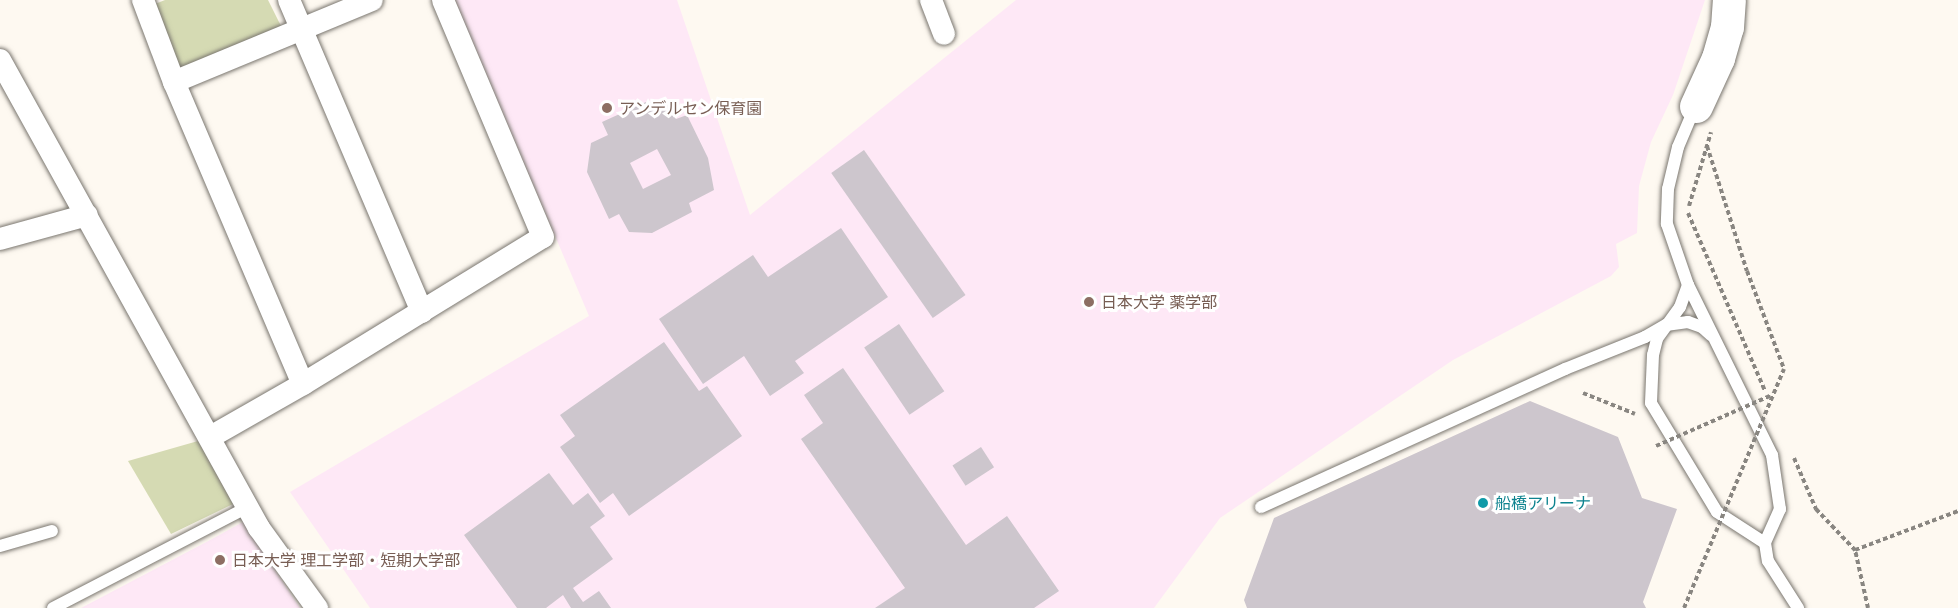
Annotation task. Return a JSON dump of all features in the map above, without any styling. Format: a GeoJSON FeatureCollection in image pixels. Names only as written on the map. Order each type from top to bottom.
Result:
{"type":"FeatureCollection","features":[{"type":"Feature","properties":{"kind":"street"},"geometry":{"type":"LineString","coordinates":[[143,0],[174,82],[303,384]]}},
{"type":"Feature","properties":{"kind":"street"},"geometry":{"type":"LineString","coordinates":[[289,0],[422,312]]}},
{"type":"Feature","properties":{"kind":"street"},"geometry":{"type":"LineString","coordinates":[[174,82],[372,0]]}},
{"type":"Feature","properties":{"kind":"street"},"geometry":{"type":"LineString","coordinates":[[219,432],[303,384],[543,237],[442,0]]}},
{"type":"Feature","properties":{"kind":"street"},"geometry":{"type":"LineString","coordinates":[[931,0],[944,34]]}},
{"type":"Feature","properties":{"kind":"street"},"geometry":{"type":"LineString","coordinates":[[1704,116],[1727,27],[1729,0]]}},
{"type":"Feature","properties":{"kind":"street"},"geometry":{"type":"LineString","coordinates":[[0,60],[248,507],[316,608]]}},
{"type":"Feature","properties":{"kind":"street"},"geometry":{"type":"LineString","coordinates":[[0,239],[87,215]]}},
{"type":"Feature","properties":{"kind":"lane"},"geometry":{"type":"LineString","coordinates":[[1704,116],[1678,147],[1668,189],[1667,224],[1688,285],[1772,454],[1780,509],[1765,543],[1768,561],[1798,608]]}},
{"type":"Feature","properties":{"kind":"lane"},"geometry":{"type":"LineString","coordinates":[[1688,285],[1680,308],[1657,339],[1653,355],[1651,403],[1717,512],[1765,543]]}},
{"type":"Feature","properties":{"kind":"lane"},"geometry":{"type":"LineString","coordinates":[[1261,507],[1565,369],[1645,337],[1666,325],[1688,322],[1702,327],[1715,338]]}},
{"type":"Feature","properties":{"kind":"lane"},"geometry":{"type":"LineString","coordinates":[[53,608],[248,507]]}},
{"type":"Feature","properties":{"kind":"lane"},"geometry":{"type":"LineString","coordinates":[[0,546],[52,531]]}},
{"type":"Feature","properties":{"kind":"path"},"geometry":{"type":"LineString","coordinates":[[1684,608],[1784,369],[1747,271],[1707,146],[1704,116]]}},
{"type":"Feature","properties":{"kind":"path"},"geometry":{"type":"LineString","coordinates":[[1707,146],[1688,212],[1773,410]]}},
{"type":"Feature","properties":{"kind":"path"},"geometry":{"type":"LineString","coordinates":[[1583,393],[1637,415]]}},
{"type":"Feature","properties":{"kind":"path"},"geometry":{"type":"LineString","coordinates":[[1656,446],[1773,395]]}},
{"type":"Feature","properties":{"kind":"path"},"geometry":{"type":"LineString","coordinates":[[1652,438],[1662,456]]}},
{"type":"Feature","properties":{"kind":"path"},"geometry":{"type":"LineString","coordinates":[[1792,454],[1816,508],[1855,550],[1868,608]]}},
{"type":"Feature","properties":{"kind":"path"},"geometry":{"type":"LineString","coordinates":[[1855,550],[1958,512]]}},
{"type":"Feature","properties":{"kind":"path"},"geometry":{"type":"LineString","coordinates":[[1707,530],[1713,539]]}},
{"type":"Feature","properties":{"kind":"shaded area","name":"日本大学 薬学部"},"geometry":{"type":"Polygon","coordinates":[[[455,0],[677,0],[750,215],[1016,0],[1705,0],[1673,95],[1651,142],[1639,186],[1637,233],[1616,244],[1619,267],[1611,276],[1453,360],[1220,518],[1154,608],[370,608],[290,492],[589,316],[455,0]]]}},
{"type":"Feature","properties":{"kind":"shaded area","name":"日本大学 理工学部・短期大学部"},"geometry":{"type":"Polygon","coordinates":[[[243,522],[300,608],[81,608],[212,539],[243,522]]]}},
{"type":"Feature","properties":{"kind":"green space"},"geometry":{"type":"Polygon","coordinates":[[[165,0],[268,0],[283,30],[177,70],[150,6],[165,0]]]}},
{"type":"Feature","properties":{"kind":"green space"},"geometry":{"type":"Polygon","coordinates":[[[198,441],[233,504],[171,534],[128,461],[198,441]]]}},
{"type":"Feature","properties":{"kind":"building"},"geometry":{"type":"Polygon","coordinates":[[[646,102],[671,104],[676,119],[687,115],[708,158],[714,190],[689,203],[692,212],[652,233],[629,232],[619,214],[609,219],[587,172],[591,143],[608,135],[602,122],[646,102]],[[657,149],[630,163],[643,189],[671,175],[657,149]]]}},
{"type":"Feature","properties":{"kind":"building"},"geometry":{"type":"Polygon","coordinates":[[[864,150],[966,295],[933,318],[831,173],[864,150]]]}},
{"type":"Feature","properties":{"kind":"building"},"geometry":{"type":"Polygon","coordinates":[[[841,228],[888,297],[795,361],[804,373],[770,396],[744,356],[703,384],[659,319],[753,255],[768,277],[841,228]]]}},
{"type":"Feature","properties":{"kind":"building"},"geometry":{"type":"Polygon","coordinates":[[[899,324],[944,391],[909,415],[864,347],[899,324]]]}},
{"type":"Feature","properties":{"kind":"building"},"geometry":{"type":"Polygon","coordinates":[[[664,342],[699,391],[707,386],[742,436],[629,516],[613,493],[600,503],[560,447],[575,436],[560,415],[664,342]]]}},
{"type":"Feature","properties":{"kind":"building"},"geometry":{"type":"Polygon","coordinates":[[[843,368],[966,545],[1007,516],[1059,591],[1034,608],[875,608],[905,588],[801,439],[823,423],[804,395],[843,368]]]}},
{"type":"Feature","properties":{"kind":"building","name":"船橋アリーナ"},"geometry":{"type":"Polygon","coordinates":[[[1530,401],[1618,437],[1642,498],[1677,509],[1643,602],[1646,608],[1247,608],[1244,600],[1274,518],[1530,401]]]}},
{"type":"Feature","properties":{"kind":"building"},"geometry":{"type":"Polygon","coordinates":[[[981,447],[994,467],[966,486],[952,466],[981,447]]]}},
{"type":"Feature","properties":{"kind":"building"},"geometry":{"type":"Polygon","coordinates":[[[549,473],[573,505],[588,493],[605,516],[590,527],[613,559],[573,588],[583,602],[599,591],[611,608],[571,608],[563,595],[546,608],[517,608],[464,535],[549,473]]]}},
{"type":"Feature","properties":{"kind":"place","name":"アンデルセン保育園"},"geometry":{"type":"Point","coordinates":[607,108]}},
{"type":"Feature","properties":{"kind":"place","name":"日本大学 薬学部"},"geometry":{"type":"Point","coordinates":[1089,302]}},
{"type":"Feature","properties":{"kind":"place","name":"船橋アリーナ"},"geometry":{"type":"Point","coordinates":[1483,503]}},
{"type":"Feature","properties":{"kind":"place","name":"日本大学 理工学部・短期大学部"},"geometry":{"type":"Point","coordinates":[220,560]}}]}
